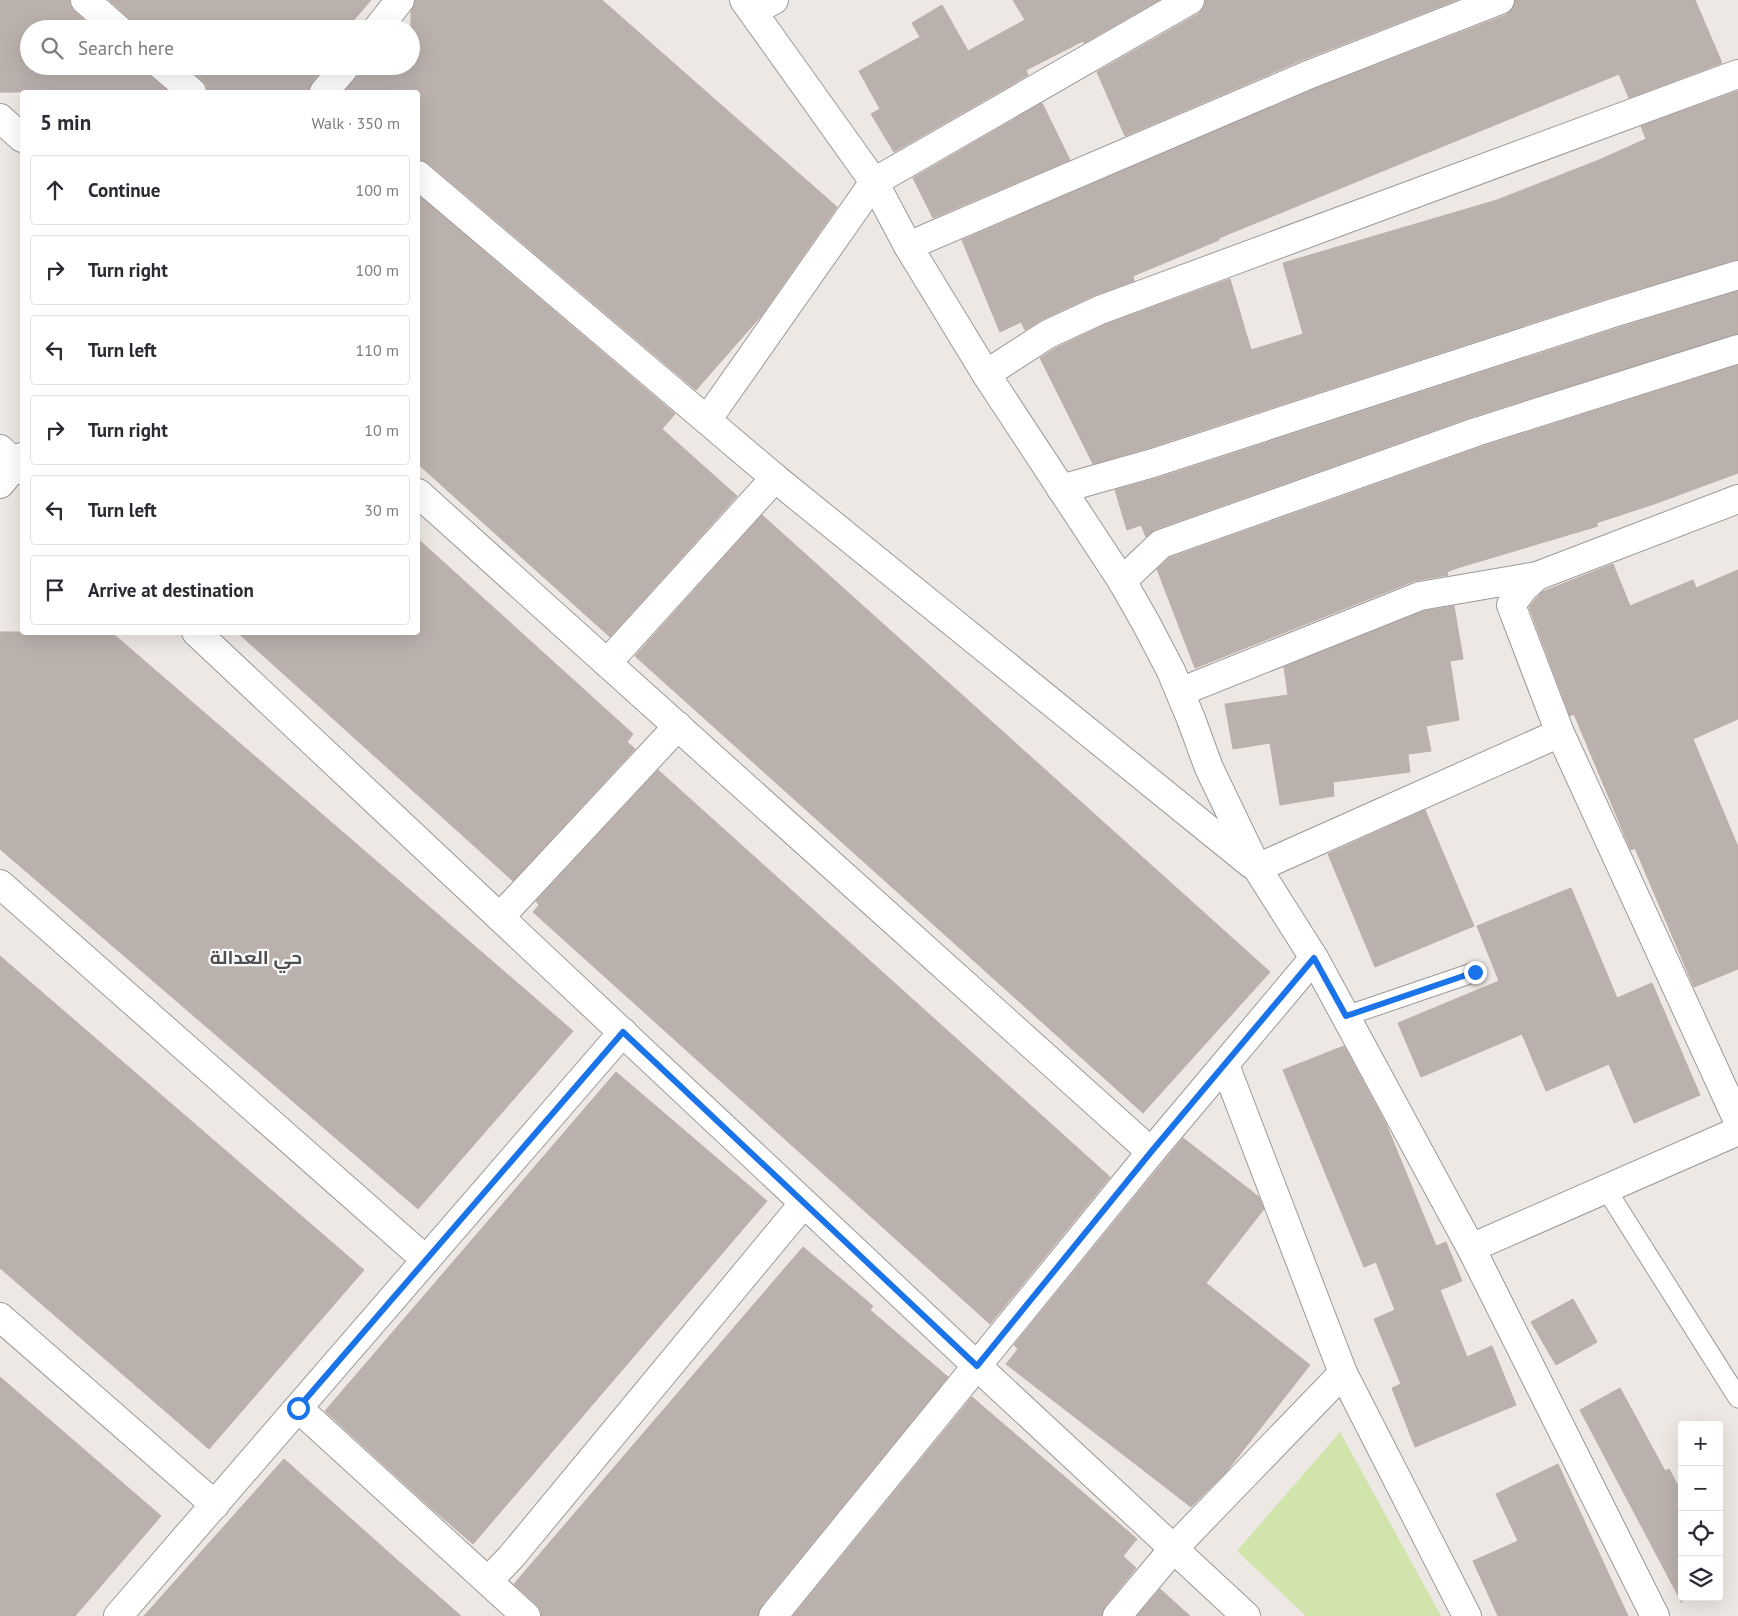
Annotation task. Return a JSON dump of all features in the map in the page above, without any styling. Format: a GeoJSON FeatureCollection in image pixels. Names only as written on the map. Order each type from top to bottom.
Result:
{"type":"FeatureCollection","features":[{"type":"Feature","properties":{"kind":"street"},"geometry":{"type":"LineString","coordinates":[[85,0],[108,20]]}},
{"type":"Feature","properties":{"kind":"street"},"geometry":{"type":"LineString","coordinates":[[384,20],[400,0]]}},
{"type":"Feature","properties":{"kind":"street"},"geometry":{"type":"LineString","coordinates":[[706,420],[874,182],[1190,0]]}},
{"type":"Feature","properties":{"kind":"street"},"geometry":{"type":"LineString","coordinates":[[908,246],[1308,75],[1500,0]]}},
{"type":"Feature","properties":{"kind":"street"},"geometry":{"type":"LineString","coordinates":[[757,4],[874,182],[908,246],[986,374],[1122,581],[1151,633],[1180,692],[1210,768],[1257,868],[1314,958],[1471,1248],[1655,1616]]}},
{"type":"Feature","properties":{"kind":"street"},"geometry":{"type":"LineString","coordinates":[[986,374],[1048,334],[1100,310],[1738,74]]}},
{"type":"Feature","properties":{"kind":"street"},"geometry":{"type":"LineString","coordinates":[[172,75],[190,90]]}},
{"type":"Feature","properties":{"kind":"street"},"geometry":{"type":"LineString","coordinates":[[326,90],[338,75]]}},
{"type":"Feature","properties":{"kind":"street"},"geometry":{"type":"LineString","coordinates":[[0,118],[20,136]]}},
{"type":"Feature","properties":{"kind":"street"},"geometry":{"type":"LineString","coordinates":[[420,177],[775,478],[1257,868]]}},
{"type":"Feature","properties":{"kind":"street"},"geometry":{"type":"LineString","coordinates":[[1061,488],[1153,463],[1613,313],[1738,275]]}},
{"type":"Feature","properties":{"kind":"street"},"geometry":{"type":"LineString","coordinates":[[1122,581],[1160,544],[1476,432],[1738,349]]}},
{"type":"Feature","properties":{"kind":"street"},"geometry":{"type":"LineString","coordinates":[[607,662],[775,478]]}},
{"type":"Feature","properties":{"kind":"street"},"geometry":{"type":"LineString","coordinates":[[420,495],[1151,1152]]}},
{"type":"Feature","properties":{"kind":"street"},"geometry":{"type":"LineString","coordinates":[[1180,692],[1420,596],[1537,576],[1738,499]]}},
{"type":"Feature","properties":{"kind":"street"},"geometry":{"type":"LineString","coordinates":[[1537,576],[1523,588],[1510,605],[1560,733],[1738,1120]]}},
{"type":"Feature","properties":{"kind":"street"},"geometry":{"type":"LineString","coordinates":[[199,635],[977,1366],[1246,1616]]}},
{"type":"Feature","properties":{"kind":"street"},"geometry":{"type":"LineString","coordinates":[[500,917],[678,726]]}},
{"type":"Feature","properties":{"kind":"street"},"geometry":{"type":"LineString","coordinates":[[1257,868],[1560,733]]}},
{"type":"Feature","properties":{"kind":"street"},"geometry":{"type":"LineString","coordinates":[[0,884],[426,1260]]}},
{"type":"Feature","properties":{"kind":"street"},"geometry":{"type":"LineString","coordinates":[[773,1616],[1151,1152],[1314,958]]}},
{"type":"Feature","properties":{"kind":"street"},"geometry":{"type":"LineString","coordinates":[[124,1614],[298,1408],[623,1032]]}},
{"type":"Feature","properties":{"kind":"street"},"geometry":{"type":"LineString","coordinates":[[1225,1065],[1343,1373],[1467,1616]]}},
{"type":"Feature","properties":{"kind":"street"},"geometry":{"type":"LineString","coordinates":[[1471,1248],[1738,1131]]}},
{"type":"Feature","properties":{"kind":"street"},"geometry":{"type":"LineString","coordinates":[[488,1581],[511,1558],[804,1203]]}},
{"type":"Feature","properties":{"kind":"street"},"geometry":{"type":"LineString","coordinates":[[0,1317],[215,1505]]}},
{"type":"Feature","properties":{"kind":"street"},"geometry":{"type":"LineString","coordinates":[[1117,1616],[1174,1548],[1343,1373]]}},
{"type":"Feature","properties":{"kind":"street"},"geometry":{"type":"LineString","coordinates":[[298,1408],[526,1616]]}},
{"type":"Feature","properties":{"kind":"lane"},"geometry":{"type":"LineString","coordinates":[[1346,1016],[1475,972]]}},
{"type":"Feature","properties":{"kind":"lane"},"geometry":{"type":"LineString","coordinates":[[1606,1189],[1738,1398]]}},
{"type":"Feature","properties":{"kind":"green space"},"geometry":{"type":"Polygon","coordinates":[[[1340,1432],[1441,1616],[1306,1616],[1237,1551],[1340,1432]]]}},
{"type":"Feature","properties":{"kind":"building"},"geometry":{"type":"Polygon","coordinates":[[[0,0],[70,0],[70,5],[74,11],[84,20],[20,20],[20,75],[149,75],[167,90],[20,90],[20,92],[0,92],[0,0]]]}},
{"type":"Feature","properties":{"kind":"building"},"geometry":{"type":"Polygon","coordinates":[[[109,0],[371,0],[354,20],[130,20],[109,0]]]}},
{"type":"Feature","properties":{"kind":"building"},"geometry":{"type":"Polygon","coordinates":[[[415,0],[602,0],[837,207],[761,316],[696,390],[428,163],[420,161],[420,90],[346,90],[358,75],[420,75],[420,20],[411,20],[411,11],[415,0]]]}},
{"type":"Feature","properties":{"kind":"building"},"geometry":{"type":"Polygon","coordinates":[[[1013,0],[1159,0],[1084,43],[1083,41],[1026,70],[1028,75],[894,152],[871,114],[880,109],[859,71],[920,37],[912,23],[942,5],[968,51],[1025,20],[1013,0]]]}},
{"type":"Feature","properties":{"kind":"building"},"geometry":{"type":"Polygon","coordinates":[[[1206,0],[1457,0],[1302,60],[1125,136],[1097,72],[1198,14],[1204,7],[1206,0]]]}},
{"type":"Feature","properties":{"kind":"building"},"geometry":{"type":"Polygon","coordinates":[[[1515,0],[1695,0],[1722,63],[1629,98],[1619,74],[1219,238],[1219,240],[1133,276],[1134,281],[1093,296],[1041,320],[1025,330],[1021,322],[1000,332],[962,240],[1314,89],[1506,15],[1512,9],[1515,0]]]}},
{"type":"Feature","properties":{"kind":"building"},"geometry":{"type":"Polygon","coordinates":[[[196,75],[318,75],[312,82],[310,90],[207,90],[207,86],[196,75]]]}},
{"type":"Feature","properties":{"kind":"building"},"geometry":{"type":"Polygon","coordinates":[[[1738,91],[1738,260],[1608,298],[1148,448],[1093,464],[1040,358],[1056,348],[1106,324],[1230,279],[1251,350],[1303,334],[1283,263],[1497,200],[1599,160],[1646,139],[1641,126],[1738,91]]]}},
{"type":"Feature","properties":{"kind":"building"},"geometry":{"type":"Polygon","coordinates":[[[1042,103],[1070,160],[933,218],[913,178],[1042,103]]]}},
{"type":"Feature","properties":{"kind":"building"},"geometry":{"type":"Polygon","coordinates":[[[420,197],[675,414],[662,429],[737,496],[610,637],[420,466],[420,197]]]}},
{"type":"Feature","properties":{"kind":"building"},"geometry":{"type":"Polygon","coordinates":[[[1738,291],[1738,334],[1471,417],[1156,529],[1146,537],[1141,525],[1127,530],[1115,490],[1158,478],[1618,328],[1738,291]]]}},
{"type":"Feature","properties":{"kind":"building"},"geometry":{"type":"Polygon","coordinates":[[[1738,365],[1738,473],[1596,523],[1598,526],[1457,568],[1447,572],[1448,575],[1414,581],[1195,668],[1157,569],[1169,558],[1481,447],[1738,365]]]}},
{"type":"Feature","properties":{"kind":"building"},"geometry":{"type":"Polygon","coordinates":[[[762,515],[1270,972],[1143,1113],[635,656],[762,515]]]}},
{"type":"Feature","properties":{"kind":"building"},"geometry":{"type":"Polygon","coordinates":[[[420,541],[633,734],[627,742],[635,749],[513,881],[240,635],[420,635],[420,541]]]}},
{"type":"Feature","properties":{"kind":"building"},"geometry":{"type":"Polygon","coordinates":[[[1613,564],[1630,606],[1693,580],[1696,588],[1738,570],[1738,719],[1693,739],[1738,847],[1738,969],[1694,987],[1635,848],[1631,850],[1630,848],[1574,714],[1570,716],[1529,607],[1542,592],[1613,564]]]}},
{"type":"Feature","properties":{"kind":"building"},"geometry":{"type":"Polygon","coordinates":[[[1454,606],[1463,659],[1450,661],[1459,720],[1426,726],[1431,751],[1408,754],[1410,772],[1333,782],[1334,796],[1280,805],[1270,743],[1233,749],[1225,704],[1288,695],[1284,667],[1424,611],[1454,606]]]}},
{"type":"Feature","properties":{"kind":"building"},"geometry":{"type":"Polygon","coordinates":[[[0,632],[20,632],[20,635],[114,635],[573,1031],[418,1209],[0,849],[0,632]]]}},
{"type":"Feature","properties":{"kind":"building"},"geometry":{"type":"Polygon","coordinates":[[[658,770],[1110,1177],[990,1324],[533,912],[539,905],[536,901],[658,770]]]}},
{"type":"Feature","properties":{"kind":"building"},"geometry":{"type":"Polygon","coordinates":[[[1425,810],[1474,926],[1375,967],[1328,854],[1425,810]]]}},
{"type":"Feature","properties":{"kind":"building"},"geometry":{"type":"Polygon","coordinates":[[[1571,888],[1617,998],[1652,983],[1700,1095],[1634,1123],[1609,1064],[1546,1091],[1522,1034],[1421,1077],[1398,1023],[1499,981],[1477,926],[1571,888]]]}},
{"type":"Feature","properties":{"kind":"building"},"geometry":{"type":"Polygon","coordinates":[[[0,956],[364,1270],[209,1449],[0,1268],[0,956]]]}},
{"type":"Feature","properties":{"kind":"building"},"geometry":{"type":"Polygon","coordinates":[[[1344,1046],[1386,1124],[1436,1246],[1446,1242],[1462,1281],[1440,1290],[1467,1357],[1492,1346],[1516,1405],[1415,1447],[1392,1388],[1401,1384],[1374,1319],[1395,1310],[1376,1262],[1364,1267],[1283,1070],[1344,1046]]]}},
{"type":"Feature","properties":{"kind":"building"},"geometry":{"type":"Polygon","coordinates":[[[616,1072],[767,1201],[473,1544],[325,1411],[616,1072]]]}},
{"type":"Feature","properties":{"kind":"building"},"geometry":{"type":"Polygon","coordinates":[[[1183,1138],[1259,1197],[1264,1209],[1206,1283],[1310,1365],[1226,1472],[1191,1507],[1006,1364],[1018,1349],[1014,1345],[1183,1138]]]}},
{"type":"Feature","properties":{"kind":"building"},"geometry":{"type":"Polygon","coordinates":[[[803,1247],[873,1306],[870,1310],[948,1377],[761,1606],[758,1616],[541,1616],[541,1611],[537,1605],[514,1584],[803,1247]]]}},
{"type":"Feature","properties":{"kind":"building"},"geometry":{"type":"Polygon","coordinates":[[[1573,1299],[1597,1342],[1556,1365],[1531,1322],[1573,1299]]]}},
{"type":"Feature","properties":{"kind":"building"},"geometry":{"type":"Polygon","coordinates":[[[0,1377],[161,1516],[75,1616],[0,1616],[0,1377]]]}},
{"type":"Feature","properties":{"kind":"building"},"geometry":{"type":"Polygon","coordinates":[[[1620,1388],[1665,1471],[1669,1469],[1678,1486],[1678,1595],[1580,1410],[1620,1388]]]}},
{"type":"Feature","properties":{"kind":"building"},"geometry":{"type":"Polygon","coordinates":[[[972,1397],[1137,1539],[1123,1556],[1136,1568],[1105,1606],[1102,1616],[793,1616],[972,1397]]]}},
{"type":"Feature","properties":{"kind":"building"},"geometry":{"type":"Polygon","coordinates":[[[284,1459],[396,1559],[461,1616],[144,1616],[284,1459]]]}},
{"type":"Feature","properties":{"kind":"building"},"geometry":{"type":"Polygon","coordinates":[[[1558,1464],[1628,1616],[1498,1616],[1473,1561],[1518,1541],[1496,1494],[1558,1464]]]}},
{"type":"Feature","properties":{"kind":"building"},"geometry":{"type":"Polygon","coordinates":[[[1160,1589],[1190,1616],[1137,1616],[1160,1589]]]}},
{"type":"Feature","properties":{"kind":"district","name":"حي العدالة"},"geometry":{"type":"Point","coordinates":[256,957]}},
{"type":"Feature","properties":{"kind":"route"},"geometry":{"type":"LineString","coordinates":[[298,1408],[623,1032],[977,1366],[1151,1152],[1314,958],[1346,1016],[1475,972]]}}]}
